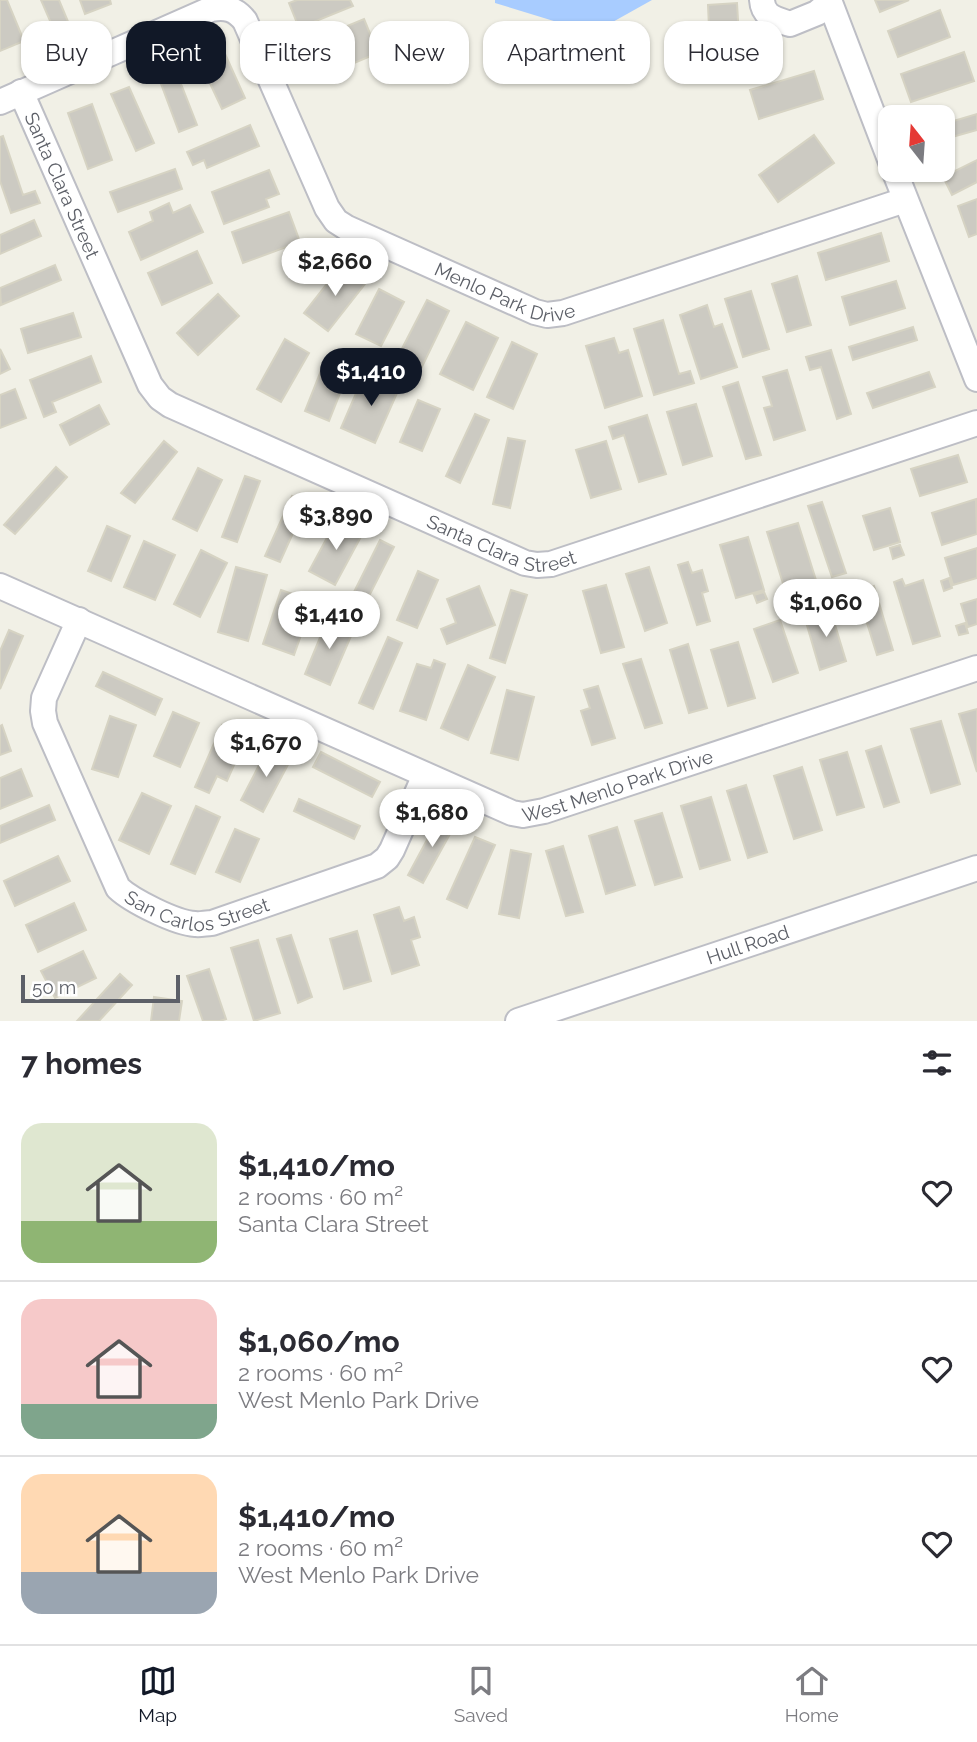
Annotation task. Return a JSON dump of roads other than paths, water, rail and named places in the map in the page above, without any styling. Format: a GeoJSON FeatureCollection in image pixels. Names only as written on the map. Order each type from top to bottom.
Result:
{"type":"FeatureCollection","features":[{"type":"Feature","properties":{"kind":"street"},"geometry":{"type":"LineString","coordinates":[[762,0],[762,6],[771,18],[790,24],[817,13],[829,1],[878,128]]}},
{"type":"Feature","properties":{"kind":"street","name":"Menlo Park Drive"},"geometry":{"type":"LineString","coordinates":[[11,97],[211,9],[232,9],[245,21],[327,208],[336,221],[535,312],[547,315],[563,313],[905,200]]}},
{"type":"Feature","properties":{"kind":"street","name":"Santa Clara Street"},"geometry":{"type":"LineString","coordinates":[[11,97],[150,385],[160,398],[170,405],[524,563],[551,564],[977,423]]}},
{"type":"Feature","properties":{"kind":"street"},"geometry":{"type":"LineString","coordinates":[[898,182],[977,379]]}},
{"type":"Feature","properties":{"kind":"street","name":"West Menlo Park Drive"},"geometry":{"type":"LineString","coordinates":[[0,586],[523,816],[533,815],[977,668]]}},
{"type":"Feature","properties":{"kind":"street","name":"San Carlos Street"},"geometry":{"type":"LineString","coordinates":[[79,620],[44,698],[45,723],[118,888],[130,898],[171,917],[195,924],[212,923],[377,866],[392,850],[425,775]]}},
{"type":"Feature","properties":{"kind":"street","name":"Hull Road"},"geometry":{"type":"LineString","coordinates":[[518,1021],[977,868]]}},
{"type":"Feature","properties":{"kind":"water"},"geometry":{"type":"Polygon","coordinates":[[[495,0],[652,0],[614,21],[554,21],[495,3],[495,0]]]}}]}
